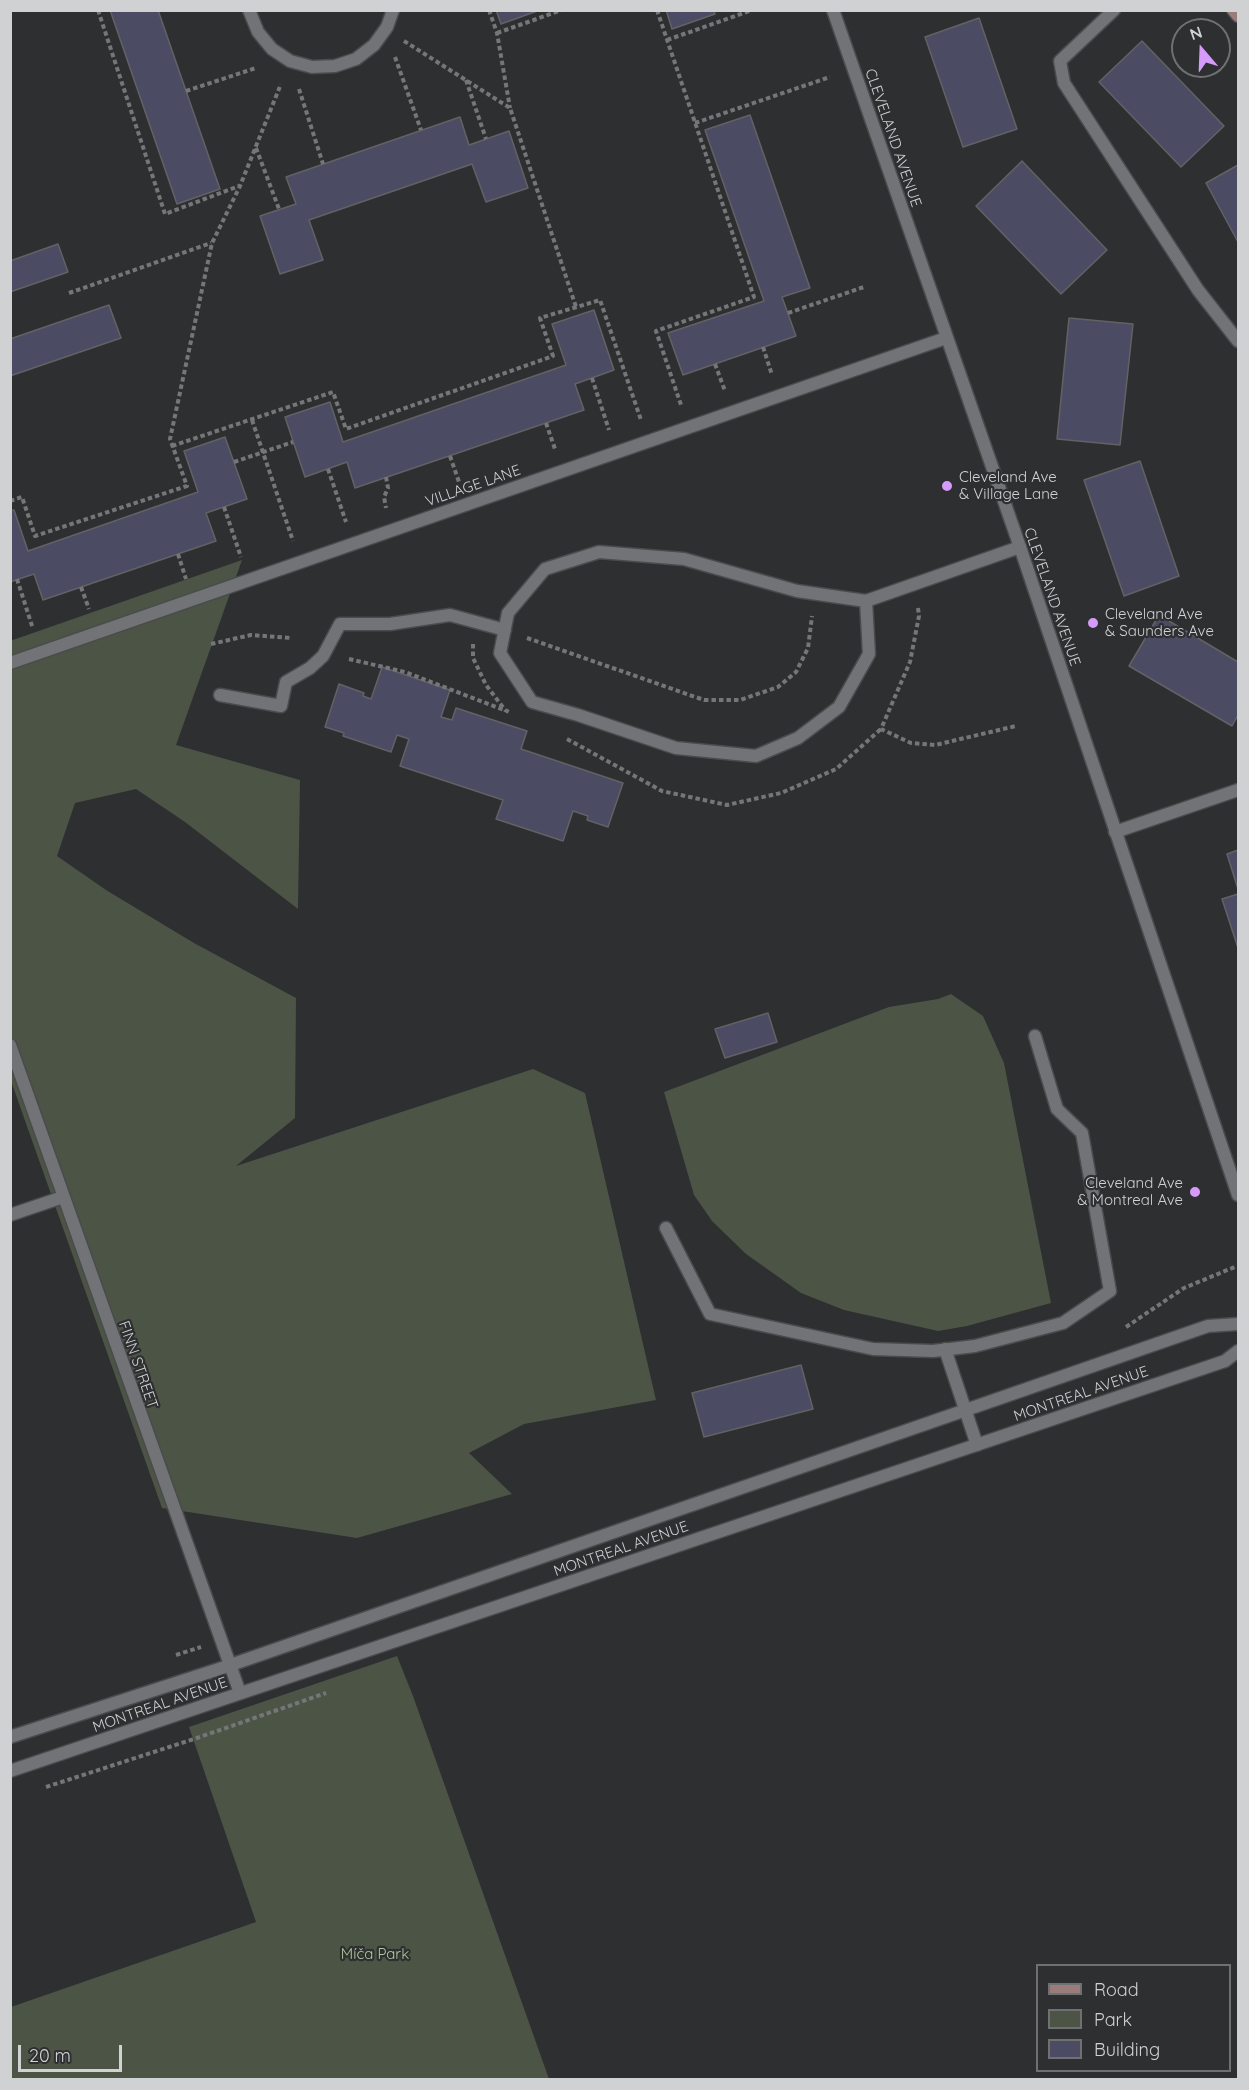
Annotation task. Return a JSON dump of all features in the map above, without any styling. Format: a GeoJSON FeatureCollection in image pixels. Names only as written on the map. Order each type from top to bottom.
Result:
{"type":"FeatureCollection","features":[{"type":"Feature","properties":{"kind":"main road"},"geometry":{"type":"LineString","coordinates":[[1233,10],[1239,16]]}},
{"type":"Feature","properties":{"kind":"street"},"geometry":{"type":"LineString","coordinates":[[249,10],[258,32],[272,49],[290,61],[312,67],[335,66],[356,59],[374,45],[386,30],[393,10]]}},
{"type":"Feature","properties":{"kind":"street","name":"CLEVELAND AVENUE"},"geometry":{"type":"LineString","coordinates":[[833,10],[1020,547],[1239,1195]]}},
{"type":"Feature","properties":{"kind":"street"},"geometry":{"type":"LineString","coordinates":[[1114,10],[1059,61],[1064,83],[1198,290],[1239,342]]}},
{"type":"Feature","properties":{"kind":"street","name":"VILLAGE LANE"},"geometry":{"type":"LineString","coordinates":[[10,663],[946,338]]}},
{"type":"Feature","properties":{"kind":"street"},"geometry":{"type":"LineString","coordinates":[[866,601],[869,654],[839,707],[798,738],[756,756],[676,748],[532,702],[500,653],[508,613],[545,569],[599,552],[684,559],[797,591],[866,601],[1020,547]]}},
{"type":"Feature","properties":{"kind":"street"},"geometry":{"type":"LineString","coordinates":[[220,695],[281,706],[286,682],[310,668],[323,656],[340,624],[390,624],[450,615],[505,630]]}},
{"type":"Feature","properties":{"kind":"street"},"geometry":{"type":"LineString","coordinates":[[1115,832],[1239,790]]}},
{"type":"Feature","properties":{"kind":"street"},"geometry":{"type":"LineString","coordinates":[[666,1228],[710,1314],[873,1349],[945,1349],[975,1346],[1063,1323],[1110,1291],[1082,1133],[1057,1109],[1035,1036]]}},
{"type":"Feature","properties":{"kind":"street","name":"FINN STREET"},"geometry":{"type":"LineString","coordinates":[[10,1045],[240,1693]]}},
{"type":"Feature","properties":{"kind":"street"},"geometry":{"type":"LineString","coordinates":[[10,1215],[63,1197]]}},
{"type":"Feature","properties":{"kind":"street","name":"MONTREAL AVENUE"},"geometry":{"type":"LineString","coordinates":[[10,1737],[230,1666],[1208,1326],[1239,1324]]}},
{"type":"Feature","properties":{"kind":"street"},"geometry":{"type":"LineString","coordinates":[[945,1349],[977,1445]]}},
{"type":"Feature","properties":{"kind":"street","name":"MONTREAL AVENUE"},"geometry":{"type":"LineString","coordinates":[[10,1771],[1225,1361],[1239,1351]]}},
{"type":"Feature","properties":{"kind":"path"},"geometry":{"type":"LineString","coordinates":[[98,10],[165,214],[240,186]]}},
{"type":"Feature","properties":{"kind":"path"},"geometry":{"type":"LineString","coordinates":[[489,10],[496,33],[510,108],[576,307]]}},
{"type":"Feature","properties":{"kind":"path"},"geometry":{"type":"LineString","coordinates":[[496,33],[562,10]]}},
{"type":"Feature","properties":{"kind":"path"},"geometry":{"type":"LineString","coordinates":[[657,10],[754,297],[656,331],[682,406]]}},
{"type":"Feature","properties":{"kind":"path"},"geometry":{"type":"LineString","coordinates":[[667,40],[752,10]]}},
{"type":"Feature","properties":{"kind":"path"},"geometry":{"type":"LineString","coordinates":[[386,30],[510,108]]}},
{"type":"Feature","properties":{"kind":"path"},"geometry":{"type":"LineString","coordinates":[[395,56],[421,130]]}},
{"type":"Feature","properties":{"kind":"path"},"geometry":{"type":"LineString","coordinates":[[10,501],[22,497],[35,536],[187,486],[170,438],[212,243],[240,186],[290,61]]}},
{"type":"Feature","properties":{"kind":"path"},"geometry":{"type":"LineString","coordinates":[[186,91],[256,68]]}},
{"type":"Feature","properties":{"kind":"path"},"geometry":{"type":"LineString","coordinates":[[695,123],[853,69]]}},
{"type":"Feature","properties":{"kind":"path"},"geometry":{"type":"LineString","coordinates":[[466,80],[486,139]]}},
{"type":"Feature","properties":{"kind":"path"},"geometry":{"type":"LineString","coordinates":[[299,88],[323,164]]}},
{"type":"Feature","properties":{"kind":"path"},"geometry":{"type":"LineString","coordinates":[[256,147],[279,209]]}},
{"type":"Feature","properties":{"kind":"path"},"geometry":{"type":"LineString","coordinates":[[69,293],[212,243]]}},
{"type":"Feature","properties":{"kind":"path"},"geometry":{"type":"LineString","coordinates":[[788,313],[864,287]]}},
{"type":"Feature","properties":{"kind":"path"},"geometry":{"type":"LineString","coordinates":[[172,446],[333,392],[345,429],[554,356],[540,318],[600,300],[641,420]]}},
{"type":"Feature","properties":{"kind":"path"},"geometry":{"type":"LineString","coordinates":[[763,347],[772,375]]}},
{"type":"Feature","properties":{"kind":"path"},"geometry":{"type":"LineString","coordinates":[[715,364],[725,391]]}},
{"type":"Feature","properties":{"kind":"path"},"geometry":{"type":"LineString","coordinates":[[592,378],[610,431]]}},
{"type":"Feature","properties":{"kind":"path"},"geometry":{"type":"LineString","coordinates":[[252,420],[295,546]]}},
{"type":"Feature","properties":{"kind":"path"},"geometry":{"type":"LineString","coordinates":[[546,423],[556,449]]}},
{"type":"Feature","properties":{"kind":"path"},"geometry":{"type":"LineString","coordinates":[[234,462],[293,442]]}},
{"type":"Feature","properties":{"kind":"path"},"geometry":{"type":"LineString","coordinates":[[450,456],[459,483]]}},
{"type":"Feature","properties":{"kind":"path"},"geometry":{"type":"LineString","coordinates":[[328,469],[348,528]]}},
{"type":"Feature","properties":{"kind":"path"},"geometry":{"type":"LineString","coordinates":[[386,477],[387,488],[384,497],[388,514]]}},
{"type":"Feature","properties":{"kind":"path"},"geometry":{"type":"LineString","coordinates":[[224,507],[243,564]]}},
{"type":"Feature","properties":{"kind":"path"},"geometry":{"type":"LineString","coordinates":[[178,554],[187,582]]}},
{"type":"Feature","properties":{"kind":"path"},"geometry":{"type":"LineString","coordinates":[[17,579],[33,629]]}},
{"type":"Feature","properties":{"kind":"path"},"geometry":{"type":"LineString","coordinates":[[558,734],[662,791],[727,805],[781,793],[836,769],[881,729],[910,662],[920,616],[914,585]]}},
{"type":"Feature","properties":{"kind":"path"},"geometry":{"type":"LineString","coordinates":[[81,587],[89,609]]}},
{"type":"Feature","properties":{"kind":"path"},"geometry":{"type":"LineString","coordinates":[[505,630],[704,700],[740,700],[778,687],[796,672],[808,648],[815,594]]}},
{"type":"Feature","properties":{"kind":"path"},"geometry":{"type":"LineString","coordinates":[[211,644],[251,635],[291,638]]}},
{"type":"Feature","properties":{"kind":"path"},"geometry":{"type":"LineString","coordinates":[[345,658],[405,672],[505,710]]}},
{"type":"Feature","properties":{"kind":"path"},"geometry":{"type":"LineString","coordinates":[[881,729],[911,743],[935,745],[1016,726]]}},
{"type":"Feature","properties":{"kind":"path"},"geometry":{"type":"LineString","coordinates":[[1206,1277],[1237,1266]]}},
{"type":"Feature","properties":{"kind":"green space"},"geometry":{"type":"Polygon","coordinates":[[[242,560],[176,745],[300,780],[298,909],[185,822],[136,789],[75,803],[57,856],[106,890],[194,943],[296,998],[295,1118],[236,1166],[533,1069],[585,1093],[656,1400],[524,1424],[469,1453],[512,1494],[357,1538],[162,1508],[11,1081],[10,641],[242,560]]]}},
{"type":"Feature","properties":{"kind":"green space"},"geometry":{"type":"Polygon","coordinates":[[[951,994],[983,1016],[1004,1063],[1051,1303],[967,1326],[938,1331],[844,1310],[801,1293],[746,1254],[712,1221],[694,1195],[664,1092],[889,1007],[938,999],[951,994]]]}},
{"type":"Feature","properties":{"kind":"green space","name":"Míča Park"},"geometry":{"type":"Polygon","coordinates":[[[397,1656],[549,2079],[11,2079],[11,2007],[256,1922],[189,1727],[397,1656]]]}},
{"type":"Feature","properties":{"kind":"building"},"geometry":{"type":"Polygon","coordinates":[[[110,10],[158,10],[220,189],[177,204],[110,10]]]}},
{"type":"Feature","properties":{"kind":"building"},"geometry":{"type":"Polygon","coordinates":[[[496,10],[540,10],[501,24],[496,10]]]}},
{"type":"Feature","properties":{"kind":"building"},"geometry":{"type":"Polygon","coordinates":[[[666,10],[714,10],[715,14],[672,29],[666,10]]]}},
{"type":"Feature","properties":{"kind":"building"},"geometry":{"type":"Polygon","coordinates":[[[979,18],[1017,129],[963,147],[925,37],[979,18]]]}},
{"type":"Feature","properties":{"kind":"building"},"geometry":{"type":"Polygon","coordinates":[[[1142,41],[1171,71],[1171,78],[1178,78],[1224,126],[1181,167],[1099,82],[1142,41]]]}},
{"type":"Feature","properties":{"kind":"building"},"geometry":{"type":"Polygon","coordinates":[[[750,115],[810,288],[782,297],[796,336],[683,375],[668,333],[764,301],[705,130],[750,115]]]}},
{"type":"Feature","properties":{"kind":"building"},"geometry":{"type":"Polygon","coordinates":[[[460,117],[469,145],[509,131],[528,188],[486,202],[472,164],[309,220],[323,260],[280,274],[260,216],[296,204],[286,177],[460,117]]]}},
{"type":"Feature","properties":{"kind":"building"},"geometry":{"type":"Polygon","coordinates":[[[1022,161],[1107,250],[1061,294],[976,206],[1022,161]]]}},
{"type":"Feature","properties":{"kind":"building"},"geometry":{"type":"Polygon","coordinates":[[[1238,165],[1238,242],[1206,183],[1238,165]]]}},
{"type":"Feature","properties":{"kind":"building"},"geometry":{"type":"Polygon","coordinates":[[[58,244],[68,272],[10,292],[10,261],[58,244]]]}},
{"type":"Feature","properties":{"kind":"building"},"geometry":{"type":"Polygon","coordinates":[[[109,305],[121,338],[10,376],[10,339],[109,305]]]}},
{"type":"Feature","properties":{"kind":"building"},"geometry":{"type":"Polygon","coordinates":[[[594,310],[614,370],[575,384],[584,410],[355,488],[347,462],[305,477],[285,417],[330,402],[343,442],[566,365],[552,324],[594,310]]]}},
{"type":"Feature","properties":{"kind":"building"},"geometry":{"type":"Polygon","coordinates":[[[1069,318],[1133,324],[1120,445],[1057,439],[1069,318]]]}},
{"type":"Feature","properties":{"kind":"building"},"geometry":{"type":"Polygon","coordinates":[[[225,437],[247,499],[206,513],[216,541],[43,600],[34,574],[10,582],[10,511],[14,510],[28,551],[198,492],[184,451],[225,437]]]}},
{"type":"Feature","properties":{"kind":"building"},"geometry":{"type":"Polygon","coordinates":[[[1140,461],[1179,576],[1124,596],[1084,480],[1140,461]]]}},
{"type":"Feature","properties":{"kind":"building"},"geometry":{"type":"Polygon","coordinates":[[[1159,615],[1238,662],[1238,715],[1232,726],[1129,666],[1159,615]]]}},
{"type":"Feature","properties":{"kind":"building"},"geometry":{"type":"Polygon","coordinates":[[[382,667],[450,690],[441,717],[452,720],[456,708],[527,731],[521,749],[623,783],[608,827],[587,820],[588,816],[573,811],[563,841],[496,819],[503,800],[400,766],[409,739],[397,735],[391,752],[343,736],[344,733],[325,727],[339,684],[364,693],[363,696],[371,699],[382,667]]]}},
{"type":"Feature","properties":{"kind":"building"},"geometry":{"type":"Polygon","coordinates":[[[1238,850],[1238,889],[1227,854],[1238,850]]]}},
{"type":"Feature","properties":{"kind":"building"},"geometry":{"type":"Polygon","coordinates":[[[1238,894],[1238,948],[1222,899],[1238,894]]]}},
{"type":"Feature","properties":{"kind":"building"},"geometry":{"type":"Polygon","coordinates":[[[768,1013],[777,1042],[725,1058],[715,1029],[768,1013]]]}},
{"type":"Feature","properties":{"kind":"building"},"geometry":{"type":"Polygon","coordinates":[[[801,1365],[813,1409],[704,1437],[692,1393],[801,1365]]]}},
{"type":"Feature","properties":{"kind":"place","name":"Cleveland Ave & Village Lane"},"geometry":{"type":"Point","coordinates":[947,486]}},
{"type":"Feature","properties":{"kind":"place","name":"Cleveland Ave & Saunders Ave"},"geometry":{"type":"Point","coordinates":[1093,623]}},
{"type":"Feature","properties":{"kind":"place","name":"Cleveland Ave & Montreal Ave"},"geometry":{"type":"Point","coordinates":[1195,1192]}}]}
